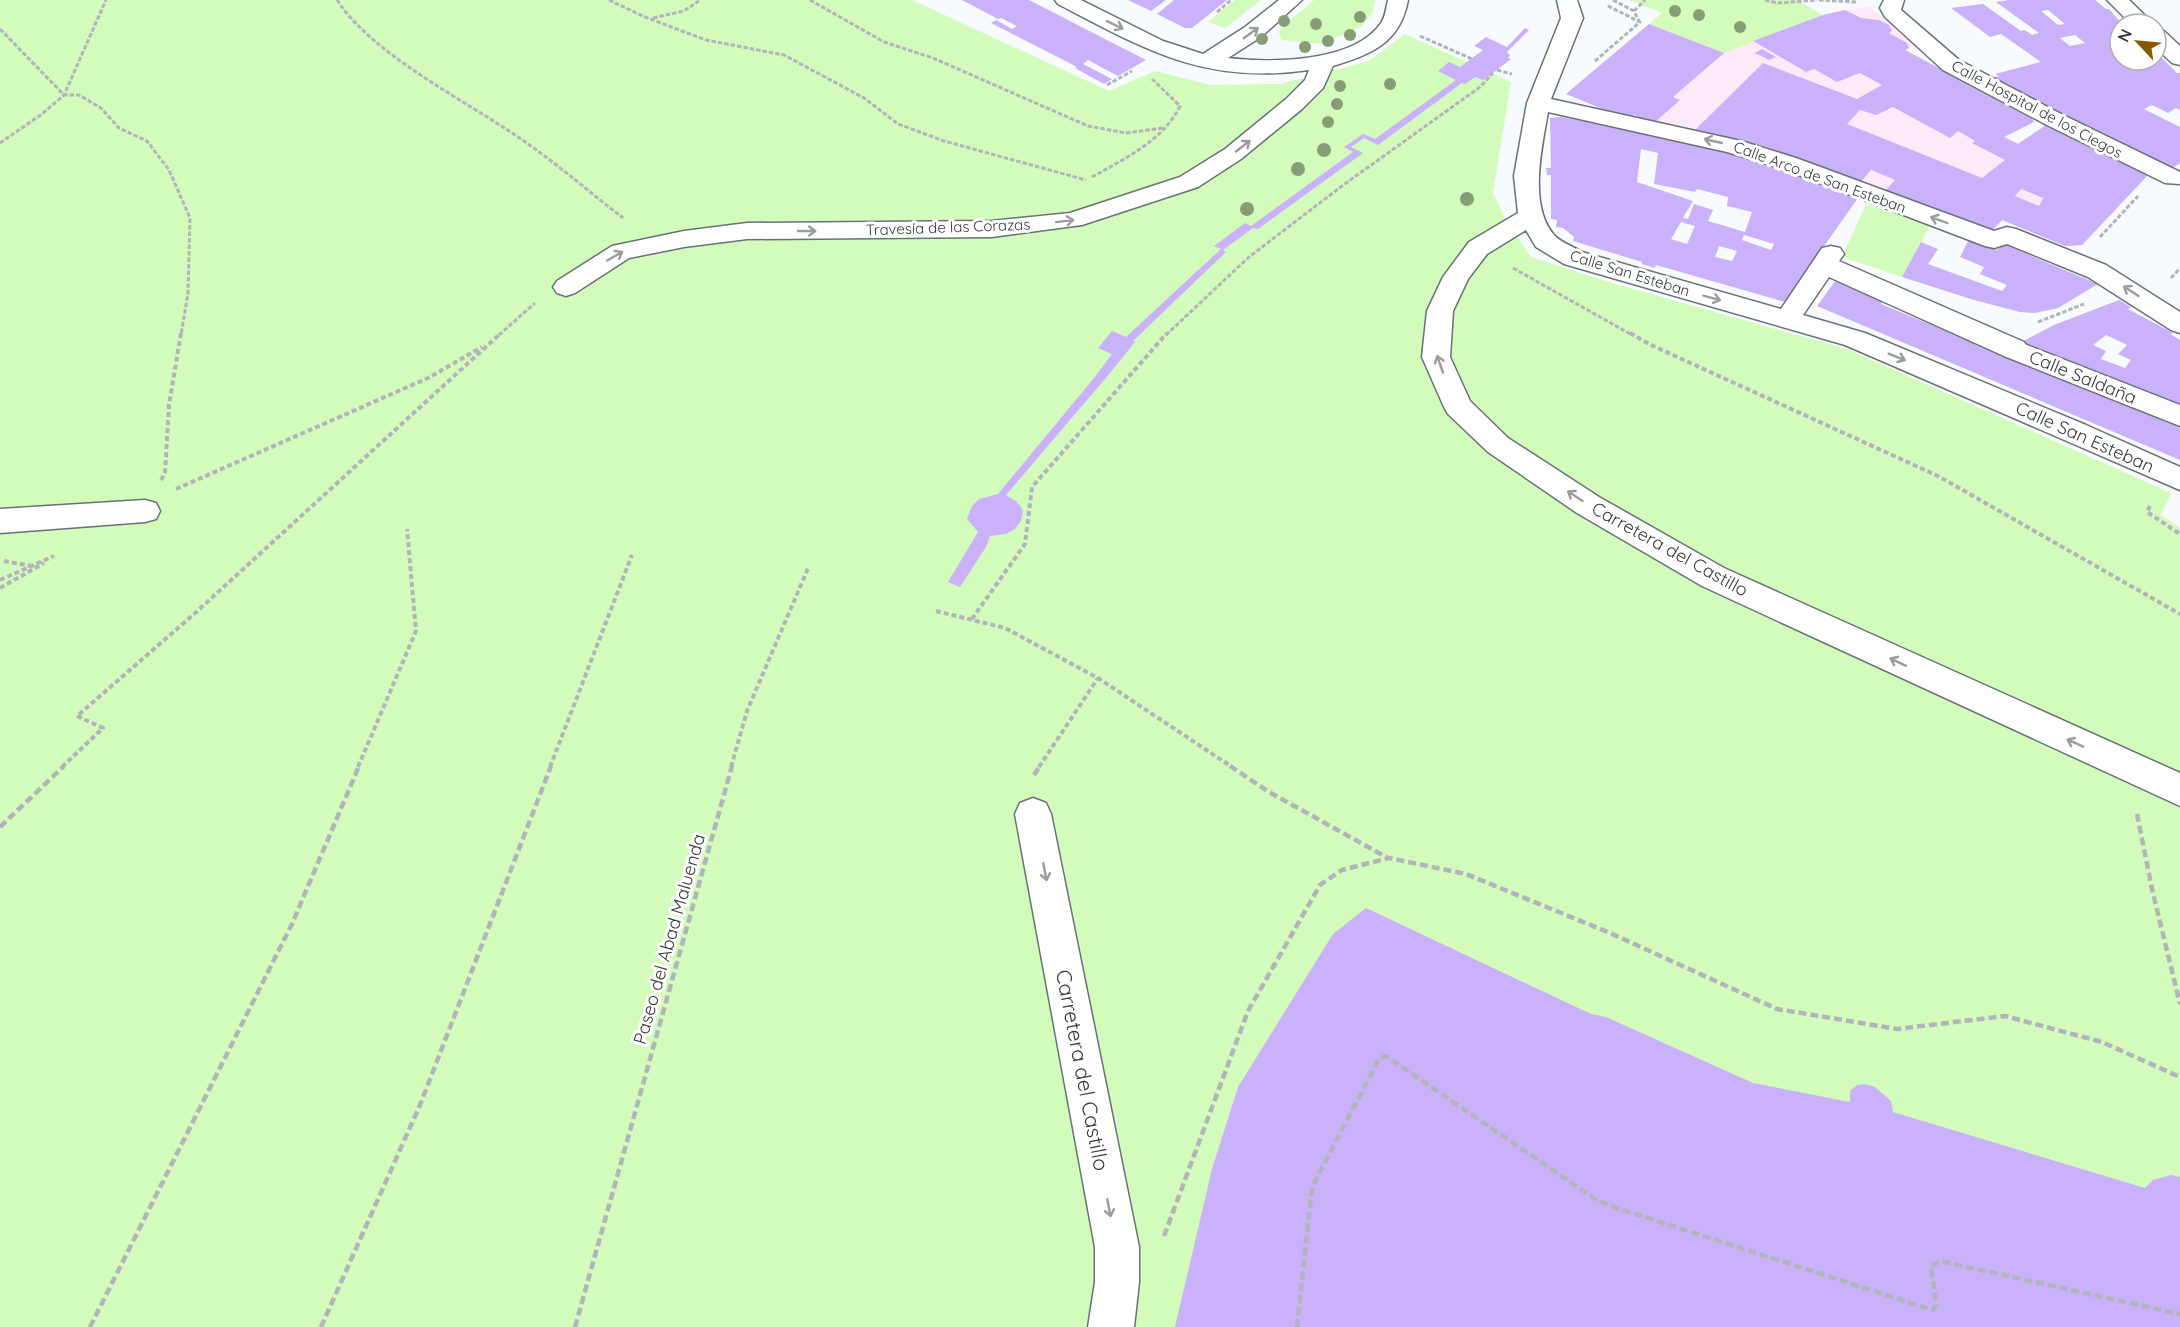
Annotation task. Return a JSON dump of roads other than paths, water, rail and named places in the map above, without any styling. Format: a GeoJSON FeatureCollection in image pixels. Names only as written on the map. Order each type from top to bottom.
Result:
{"type":"FeatureCollection","features":[{"type":"Feature","properties":{"kind":"street"},"geometry":{"type":"LineString","coordinates":[[1065,0],[1166,50],[1186,57],[1275,68],[1343,58],[1382,35],[1394,19],[1398,0]]}},
{"type":"Feature","properties":{"kind":"street"},"geometry":{"type":"LineString","coordinates":[[1208,61],[1253,32],[1292,0]]}},
{"type":"Feature","properties":{"kind":"street","name":"Calle San Esteban"},"geometry":{"type":"LineString","coordinates":[[1567,0],[1572,18],[1538,103],[1526,176],[1531,216],[1545,241],[1573,258],[1788,318],[1876,348],[2076,432],[2180,479]]}},
{"type":"Feature","properties":{"kind":"street","name":"Calle Hospital de los Ciegos"},"geometry":{"type":"LineString","coordinates":[[1894,0],[1890,8],[1892,13],[1951,65],[2053,119],[2177,179]]}},
{"type":"Feature","properties":{"kind":"street"},"geometry":{"type":"LineString","coordinates":[[2117,0],[2130,12]]}},
{"type":"Feature","properties":{"kind":"street"},"geometry":{"type":"LineString","coordinates":[[2168,47],[2180,58]]}},
{"type":"Feature","properties":{"kind":"street","name":"Travesía de las Corazas"},"geometry":{"type":"LineString","coordinates":[[566,287],[621,252],[657,244],[747,231],[992,229],[1073,220],[1189,182],[1233,154],[1294,105],[1315,83],[1324,62]]}},
{"type":"Feature","properties":{"kind":"street","name":"Calle Arco de San Esteban"},"geometry":{"type":"LineString","coordinates":[[1538,103],[1733,146],[1994,240],[2007,235],[2077,262],[2122,285],[2180,324]]}},
{"type":"Feature","properties":{"kind":"street","name":"Carretera del Castillo"},"geometry":{"type":"LineString","coordinates":[[1531,216],[1478,248],[1456,277],[1440,311],[1436,357],[1458,407],[1498,445],[1588,505],[1713,577],[2180,790]]}},
{"type":"Feature","properties":{"kind":"street","name":"Calle Saldaña"},"geometry":{"type":"LineString","coordinates":[[1788,318],[1828,260],[2180,416]]}},
{"type":"Feature","properties":{"kind":"street"},"geometry":{"type":"LineString","coordinates":[[0,521],[146,506]]}},
{"type":"Feature","properties":{"kind":"street","name":"Carretera del Castillo"},"geometry":{"type":"LineString","coordinates":[[1032,798],[1116,1247],[1117,1282],[1111,1327]]}}]}
